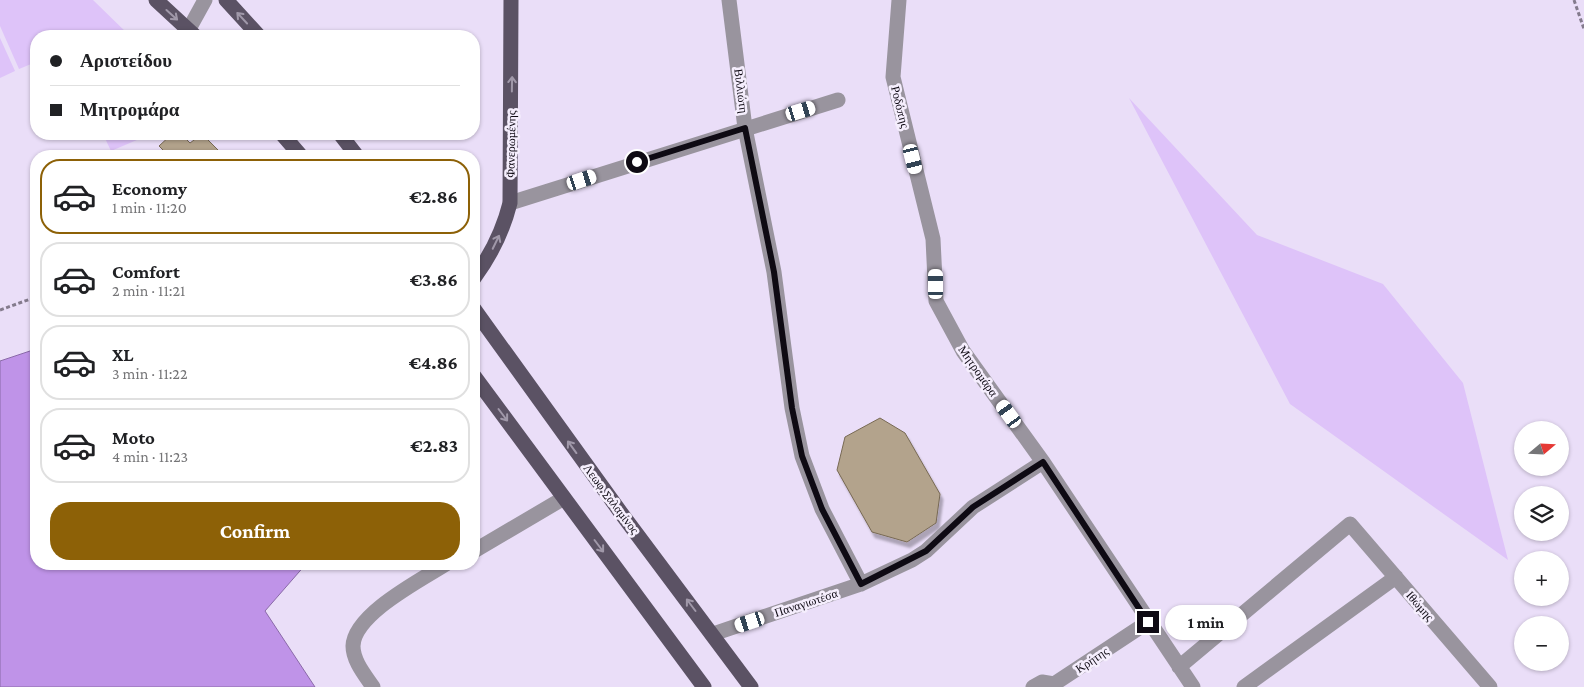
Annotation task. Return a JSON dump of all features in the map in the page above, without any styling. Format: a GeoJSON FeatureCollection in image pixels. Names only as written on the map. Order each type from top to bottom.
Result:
{"type":"FeatureCollection","features":[{"type":"Feature","properties":{"kind":"main road"},"geometry":{"type":"LineString","coordinates":[[156,0],[189,30]]}},
{"type":"Feature","properties":{"kind":"main road"},"geometry":{"type":"LineString","coordinates":[[226,0],[254,30]]}},
{"type":"Feature","properties":{"kind":"main road","name":"Φανερωμένης"},"geometry":{"type":"LineString","coordinates":[[480,269],[504,226],[510,203],[511,0]]}},
{"type":"Feature","properties":{"kind":"main road"},"geometry":{"type":"LineString","coordinates":[[287,140],[296,150]]}},
{"type":"Feature","properties":{"kind":"main road"},"geometry":{"type":"LineString","coordinates":[[345,140],[352,150]]}},
{"type":"Feature","properties":{"kind":"main road","name":"Λεωφ. Σαλαμίνος"},"geometry":{"type":"LineString","coordinates":[[480,317],[621,513],[751,687]]}},
{"type":"Feature","properties":{"kind":"main road"},"geometry":{"type":"LineString","coordinates":[[480,384],[703,687]]}},
{"type":"Feature","properties":{"kind":"street"},"geometry":{"type":"LineString","coordinates":[[193,30],[205,0]]}},
{"type":"Feature","properties":{"kind":"street","name":"Βιλλιώτη"},"geometry":{"type":"LineString","coordinates":[[729,0],[745,128],[774,272],[792,408],[802,456],[822,509],[861,584]]}},
{"type":"Feature","properties":{"kind":"street","name":"Ροδόπης"},"geometry":{"type":"LineString","coordinates":[[899,0],[893,77],[934,239],[936,301]]}},
{"type":"Feature","properties":{"kind":"street"},"geometry":{"type":"LineString","coordinates":[[510,203],[838,100]]}},
{"type":"Feature","properties":{"kind":"street","name":"Μητρομάρα"},"geometry":{"type":"LineString","coordinates":[[936,301],[963,351],[1043,462],[1193,687]]}},
{"type":"Feature","properties":{"kind":"street","name":"Παναγιωτέσα"},"geometry":{"type":"LineString","coordinates":[[713,634],[861,584],[926,551],[973,507],[1043,462]]}},
{"type":"Feature","properties":{"kind":"street"},"geometry":{"type":"LineString","coordinates":[[480,547],[564,498]]}},
{"type":"Feature","properties":{"kind":"street","name":"Ιθώμης"},"geometry":{"type":"LineString","coordinates":[[1179,667],[1350,524],[1490,687]]}},
{"type":"Feature","properties":{"kind":"street"},"geometry":{"type":"LineString","coordinates":[[373,687],[355,659],[353,645],[359,626],[373,612],[437,570]]}},
{"type":"Feature","properties":{"kind":"street"},"geometry":{"type":"LineString","coordinates":[[1244,687],[1396,577]]}},
{"type":"Feature","properties":{"kind":"street","name":"Κρήτης"},"geometry":{"type":"LineString","coordinates":[[1033,687],[1042,682],[1055,686],[1148,622]]}},
{"type":"Feature","properties":{"kind":"path"},"geometry":{"type":"LineString","coordinates":[[1574,0],[1584,29]]}},
{"type":"Feature","properties":{"kind":"path"},"geometry":{"type":"LineString","coordinates":[[0,310],[30,299]]}},
{"type":"Feature","properties":{"kind":"shaded area"},"geometry":{"type":"Polygon","coordinates":[[[0,0],[93,0],[124,30],[30,30],[30,64],[19,69],[0,26],[0,0]]]}},
{"type":"Feature","properties":{"kind":"shaded area"},"geometry":{"type":"Polygon","coordinates":[[[0,38],[15,71],[0,78],[0,38]]]}},
{"type":"Feature","properties":{"kind":"shaded area"},"geometry":{"type":"Polygon","coordinates":[[[1129,98],[1257,235],[1383,284],[1463,383],[1508,560],[1290,404],[1129,98]]]}},
{"type":"Feature","properties":{"kind":"shaded area"},"geometry":{"type":"Polygon","coordinates":[[[106,140],[137,140],[113,150],[111,150],[106,140]]]}},
{"type":"Feature","properties":{"kind":"shaded area"},"geometry":{"type":"Polygon","coordinates":[[[30,351],[30,570],[301,570],[265,611],[315,687],[0,687],[0,361],[30,351]]]}},
{"type":"Feature","properties":{"kind":"building"},"geometry":{"type":"Polygon","coordinates":[[[166,140],[187,140],[190,143],[194,140],[208,140],[218,150],[163,150],[159,146],[166,140]]]}},
{"type":"Feature","properties":{"kind":"building"},"geometry":{"type":"Polygon","coordinates":[[[880,418],[905,433],[940,494],[936,523],[907,542],[872,532],[837,470],[845,437],[880,418]]]}},
{"type":"Feature","properties":{"kind":"route"},"geometry":{"type":"LineString","coordinates":[[637,162],[745,128],[774,272],[792,408],[802,456],[822,509],[861,584],[912,560],[926,551],[973,507],[1043,462],[1148,622]]}}]}
